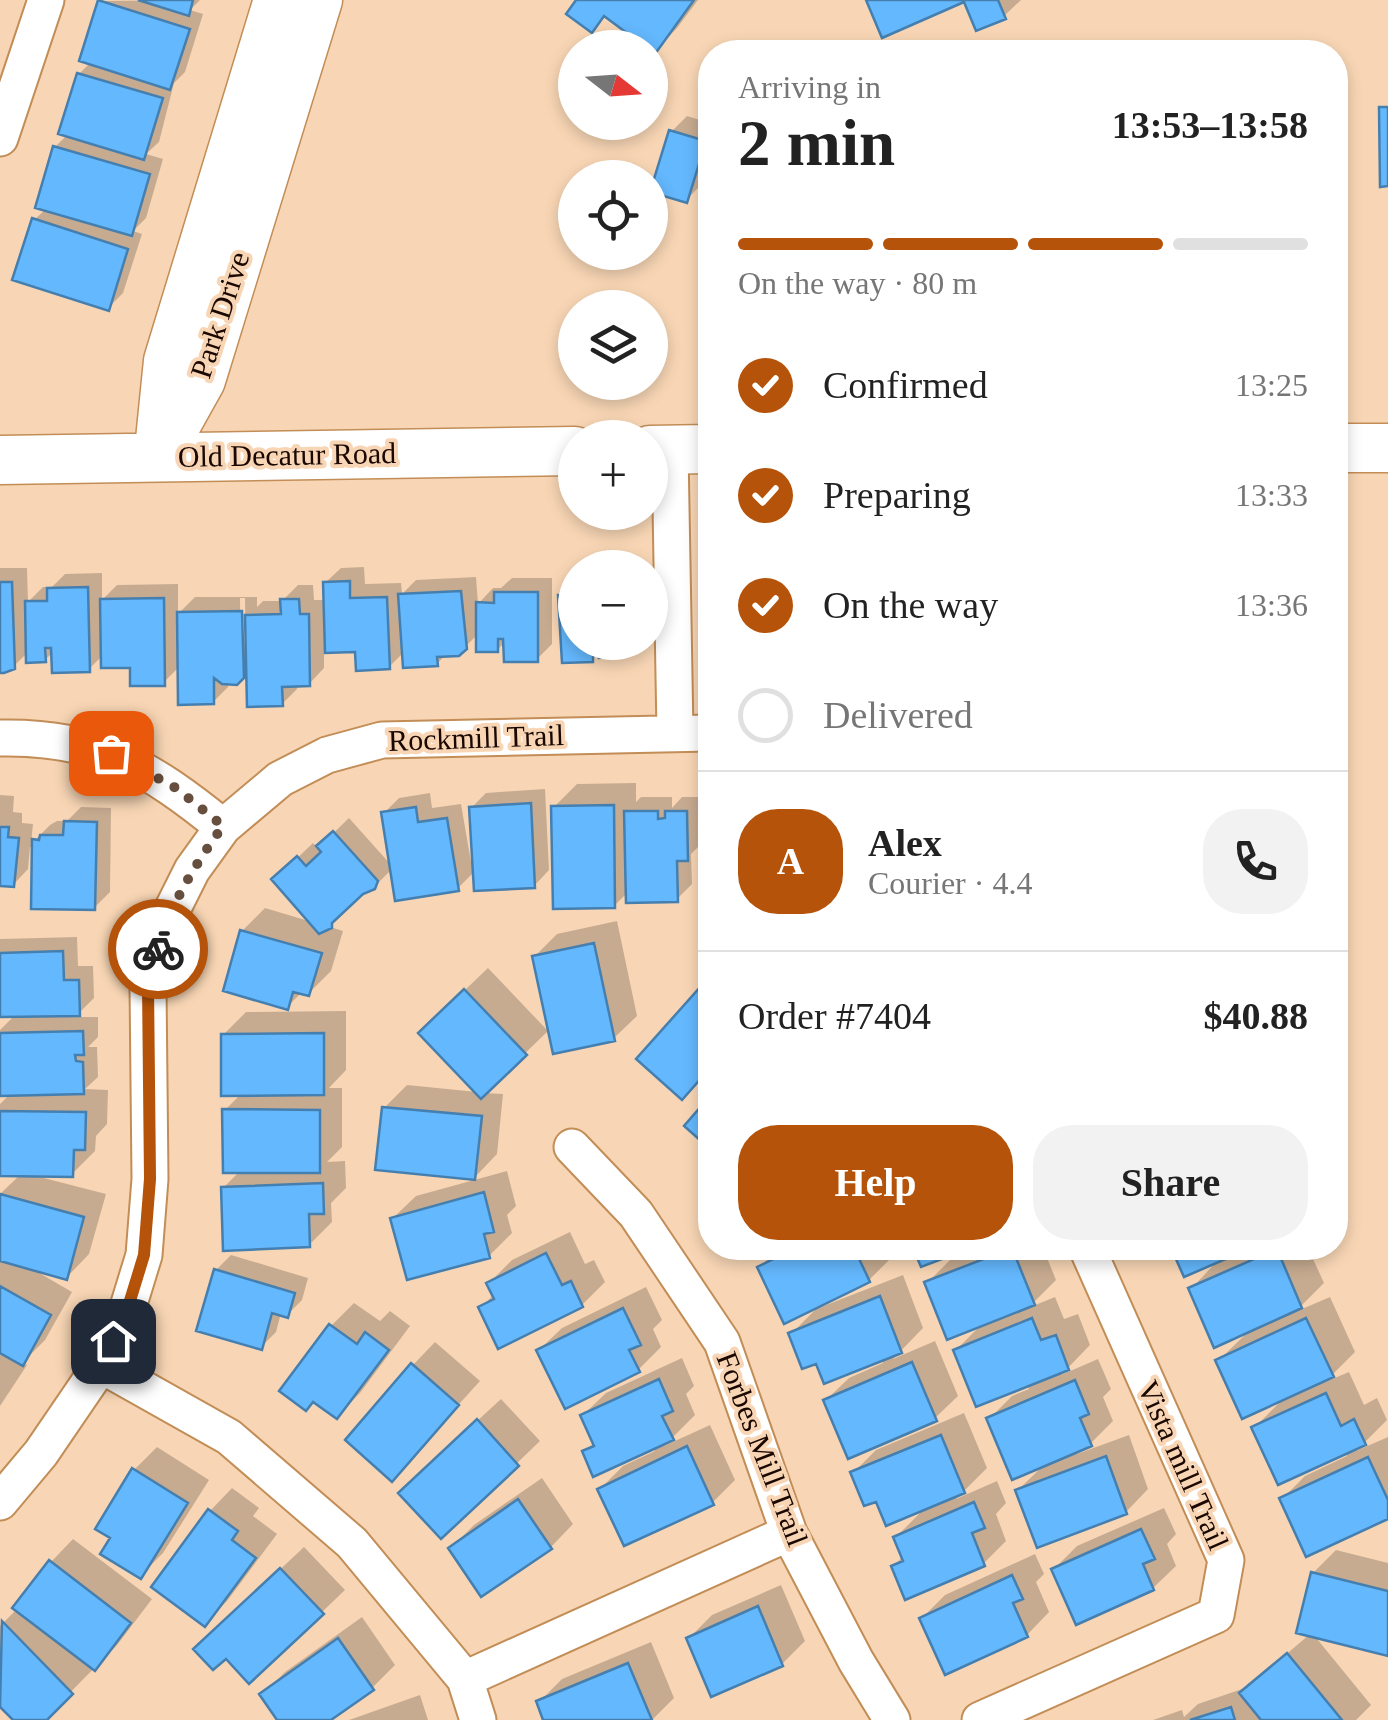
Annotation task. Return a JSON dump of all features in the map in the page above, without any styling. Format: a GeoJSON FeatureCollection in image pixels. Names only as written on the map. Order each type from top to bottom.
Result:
{"type":"FeatureCollection","features":[{"type":"Feature","properties":{"kind":"street"},"geometry":{"type":"LineString","coordinates":[[0,138],[46,0]]}},
{"type":"Feature","properties":{"kind":"street","name":"Park Drive"},"geometry":{"type":"LineString","coordinates":[[158,458],[168,362],[278,0]]}},
{"type":"Feature","properties":{"kind":"street","name":"Park Drive"},"geometry":{"type":"LineString","coordinates":[[158,458],[202,380],[318,0]]}},
{"type":"Feature","properties":{"kind":"street"},"geometry":{"type":"LineString","coordinates":[[1348,448],[1388,448]]}},
{"type":"Feature","properties":{"kind":"street"},"geometry":{"type":"LineString","coordinates":[[677,450],[692,732]]}},
{"type":"Feature","properties":{"kind":"street","name":"Old Decatur Road"},"geometry":{"type":"LineString","coordinates":[[0,460],[558,451]]}},
{"type":"Feature","properties":{"kind":"street","name":"Rockmill Trail"},"geometry":{"type":"LineString","coordinates":[[0,1502],[41,1452],[101,1365],[125,1317],[144,1255],[150,1179],[148,986],[164,926],[192,870],[223,826],[280,779],[326,756],[382,740],[692,732]]}},
{"type":"Feature","properties":{"kind":"street"},"geometry":{"type":"LineString","coordinates":[[0,738],[32,738],[111,753],[176,788],[223,826]]}},
{"type":"Feature","properties":{"kind":"street","name":"Forbes Mill Trail"},"geometry":{"type":"LineString","coordinates":[[572,1146],[636,1214],[722,1342],[789,1533],[856,1661],[892,1720]]}},
{"type":"Feature","properties":{"kind":"street","name":"Vista mill Trail"},"geometry":{"type":"LineString","coordinates":[[980,1720],[1216,1615],[1226,1560],[1092,1260]]}},
{"type":"Feature","properties":{"kind":"street"},"geometry":{"type":"LineString","coordinates":[[101,1365],[229,1437],[352,1543],[465,1679],[478,1720]]}},
{"type":"Feature","properties":{"kind":"street"},"geometry":{"type":"LineString","coordinates":[[465,1679],[789,1533]]}},
{"type":"Feature","properties":{"kind":"building"},"geometry":{"type":"Polygon","coordinates":[[[98,0],[190,29],[170,90],[79,61],[98,0]]]}},
{"type":"Feature","properties":{"kind":"building"},"geometry":{"type":"Polygon","coordinates":[[[138,0],[193,0],[189,16],[138,0]]]}},
{"type":"Feature","properties":{"kind":"building"},"geometry":{"type":"Polygon","coordinates":[[[576,0],[694,0],[668,36],[668,30],[623,30],[604,16],[594,30],[588,30],[566,14],[576,0]]]}},
{"type":"Feature","properties":{"kind":"building"},"geometry":{"type":"Polygon","coordinates":[[[866,0],[998,0],[1006,19],[976,31],[964,2],[882,38],[866,0]]]}},
{"type":"Feature","properties":{"kind":"building"},"geometry":{"type":"Polygon","coordinates":[[[77,73],[163,98],[144,160],[58,134],[77,73]]]}},
{"type":"Feature","properties":{"kind":"building"},"geometry":{"type":"Polygon","coordinates":[[[1379,107],[1388,107],[1388,186],[1380,187],[1379,107]]]}},
{"type":"Feature","properties":{"kind":"building"},"geometry":{"type":"Polygon","coordinates":[[[669,130],[698,139],[698,167],[687,203],[668,197],[668,160],[660,160],[669,130]]]}},
{"type":"Feature","properties":{"kind":"building"},"geometry":{"type":"Polygon","coordinates":[[[53,146],[150,174],[132,236],[35,208],[53,146]]]}},
{"type":"Feature","properties":{"kind":"building"},"geometry":{"type":"Polygon","coordinates":[[[32,218],[128,249],[109,311],[12,280],[32,218]]]}},
{"type":"Feature","properties":{"kind":"building"},"geometry":{"type":"Polygon","coordinates":[[[350,581],[350,598],[387,597],[390,669],[356,671],[355,652],[325,653],[323,582],[350,581]]]}},
{"type":"Feature","properties":{"kind":"building"},"geometry":{"type":"Polygon","coordinates":[[[0,582],[12,582],[15,669],[4,673],[0,673],[0,582]]]}},
{"type":"Feature","properties":{"kind":"building"},"geometry":{"type":"Polygon","coordinates":[[[88,587],[90,672],[52,673],[51,648],[45,648],[46,662],[26,663],[25,601],[47,601],[47,588],[88,587]]]}},
{"type":"Feature","properties":{"kind":"building"},"geometry":{"type":"Polygon","coordinates":[[[461,591],[467,649],[459,656],[437,657],[438,666],[403,668],[398,594],[461,591]]]}},
{"type":"Feature","properties":{"kind":"building"},"geometry":{"type":"Polygon","coordinates":[[[494,592],[538,592],[538,662],[504,662],[503,639],[498,639],[498,652],[476,652],[476,602],[494,603],[494,592]]]}},
{"type":"Feature","properties":{"kind":"building"},"geometry":{"type":"Polygon","coordinates":[[[164,598],[165,686],[130,686],[130,668],[101,668],[100,599],[164,598]]]}},
{"type":"Feature","properties":{"kind":"building"},"geometry":{"type":"Polygon","coordinates":[[[280,599],[299,599],[300,614],[309,614],[310,686],[282,687],[283,706],[247,707],[245,615],[281,614],[280,599]]]}},
{"type":"Feature","properties":{"kind":"building"},"geometry":{"type":"Polygon","coordinates":[[[242,611],[244,678],[237,685],[222,684],[214,678],[214,704],[178,705],[177,612],[242,611]]]}},
{"type":"Feature","properties":{"kind":"building"},"geometry":{"type":"Polygon","coordinates":[[[562,660],[593,660],[593,662],[562,660]]]}},
{"type":"Feature","properties":{"kind":"building"},"geometry":{"type":"Polygon","coordinates":[[[531,803],[535,888],[474,891],[469,807],[531,803]]]}},
{"type":"Feature","properties":{"kind":"building"},"geometry":{"type":"Polygon","coordinates":[[[614,805],[615,908],[553,909],[551,806],[614,805]]]}},
{"type":"Feature","properties":{"kind":"building"},"geometry":{"type":"Polygon","coordinates":[[[416,807],[418,822],[447,818],[459,891],[395,901],[381,812],[416,807]]]}},
{"type":"Feature","properties":{"kind":"building"},"geometry":{"type":"Polygon","coordinates":[[[624,811],[658,811],[658,819],[665,818],[665,811],[687,811],[688,861],[677,861],[678,902],[626,903],[624,811]]]}},
{"type":"Feature","properties":{"kind":"building"},"geometry":{"type":"Polygon","coordinates":[[[64,821],[97,822],[95,910],[31,909],[32,839],[63,835],[64,821]]]}},
{"type":"Feature","properties":{"kind":"building"},"geometry":{"type":"Polygon","coordinates":[[[0,827],[9,827],[8,837],[19,838],[14,887],[0,886],[0,827]]]}},
{"type":"Feature","properties":{"kind":"building"},"geometry":{"type":"Polygon","coordinates":[[[333,831],[378,881],[375,889],[363,894],[332,923],[332,928],[319,934],[271,879],[297,856],[306,866],[321,852],[316,846],[333,831]]]}},
{"type":"Feature","properties":{"kind":"building"},"geometry":{"type":"Polygon","coordinates":[[[240,930],[322,953],[309,996],[293,992],[288,1010],[223,991],[240,930]]]}},
{"type":"Feature","properties":{"kind":"building"},"geometry":{"type":"Polygon","coordinates":[[[594,943],[615,1041],[553,1054],[532,956],[594,943]]]}},
{"type":"Feature","properties":{"kind":"building"},"geometry":{"type":"Polygon","coordinates":[[[63,951],[64,980],[79,980],[80,1016],[0,1017],[0,953],[63,951]]]}},
{"type":"Feature","properties":{"kind":"building"},"geometry":{"type":"Polygon","coordinates":[[[464,989],[527,1055],[481,1099],[418,1033],[464,989]]]}},
{"type":"Feature","properties":{"kind":"building"},"geometry":{"type":"Polygon","coordinates":[[[698,989],[698,1082],[682,1100],[636,1059],[698,989]]]}},
{"type":"Feature","properties":{"kind":"building"},"geometry":{"type":"Polygon","coordinates":[[[83,1031],[84,1055],[75,1055],[76,1061],[83,1062],[84,1094],[0,1096],[0,1033],[83,1031]]]}},
{"type":"Feature","properties":{"kind":"building"},"geometry":{"type":"Polygon","coordinates":[[[324,1033],[324,1095],[221,1096],[221,1034],[324,1033]]]}},
{"type":"Feature","properties":{"kind":"building"},"geometry":{"type":"Polygon","coordinates":[[[382,1107],[482,1116],[475,1180],[375,1170],[382,1107]]]}},
{"type":"Feature","properties":{"kind":"building"},"geometry":{"type":"Polygon","coordinates":[[[222,1109],[320,1110],[320,1173],[223,1173],[222,1109]]]}},
{"type":"Feature","properties":{"kind":"building"},"geometry":{"type":"Polygon","coordinates":[[[698,1110],[698,1138],[684,1126],[698,1110]]]}},
{"type":"Feature","properties":{"kind":"building"},"geometry":{"type":"Polygon","coordinates":[[[0,1111],[86,1112],[85,1150],[74,1150],[73,1177],[0,1176],[0,1111]]]}},
{"type":"Feature","properties":{"kind":"building"},"geometry":{"type":"Polygon","coordinates":[[[323,1183],[324,1214],[309,1214],[310,1247],[223,1251],[221,1187],[323,1183]]]}},
{"type":"Feature","properties":{"kind":"building"},"geometry":{"type":"Polygon","coordinates":[[[484,1192],[494,1232],[484,1234],[490,1258],[407,1280],[390,1218],[484,1192]]]}},
{"type":"Feature","properties":{"kind":"building"},"geometry":{"type":"Polygon","coordinates":[[[0,1194],[84,1217],[67,1280],[0,1261],[0,1194]]]}},
{"type":"Feature","properties":{"kind":"building"},"geometry":{"type":"Polygon","coordinates":[[[546,1253],[562,1285],[571,1281],[583,1307],[498,1349],[478,1307],[494,1299],[486,1283],[546,1253]]]}},
{"type":"Feature","properties":{"kind":"building"},"geometry":{"type":"Polygon","coordinates":[[[771,1260],[860,1260],[870,1282],[784,1324],[757,1267],[771,1260]]]}},
{"type":"Feature","properties":{"kind":"building"},"geometry":{"type":"Polygon","coordinates":[[[918,1260],[939,1260],[921,1267],[918,1260]]]}},
{"type":"Feature","properties":{"kind":"building"},"geometry":{"type":"Polygon","coordinates":[[[981,1260],[1017,1260],[1035,1305],[947,1340],[924,1282],[981,1260]]]}},
{"type":"Feature","properties":{"kind":"building"},"geometry":{"type":"Polygon","coordinates":[[[1176,1260],[1223,1260],[1184,1277],[1176,1260]]]}},
{"type":"Feature","properties":{"kind":"building"},"geometry":{"type":"Polygon","coordinates":[[[1252,1260],[1282,1260],[1302,1308],[1214,1348],[1188,1288],[1252,1260]]]}},
{"type":"Feature","properties":{"kind":"building"},"geometry":{"type":"Polygon","coordinates":[[[214,1269],[295,1293],[288,1318],[272,1313],[262,1350],[196,1331],[214,1269]]]}},
{"type":"Feature","properties":{"kind":"building"},"geometry":{"type":"Polygon","coordinates":[[[0,1286],[51,1315],[23,1366],[0,1353],[0,1286]]]}},
{"type":"Feature","properties":{"kind":"building"},"geometry":{"type":"Polygon","coordinates":[[[880,1296],[902,1353],[824,1384],[816,1364],[802,1369],[788,1333],[880,1296]]]}},
{"type":"Feature","properties":{"kind":"building"},"geometry":{"type":"Polygon","coordinates":[[[623,1308],[641,1345],[629,1350],[640,1372],[565,1409],[536,1350],[623,1308]]]}},
{"type":"Feature","properties":{"kind":"building"},"geometry":{"type":"Polygon","coordinates":[[[1032,1318],[1041,1340],[1056,1335],[1069,1370],[976,1407],[953,1350],[1032,1318]]]}},
{"type":"Feature","properties":{"kind":"building"},"geometry":{"type":"Polygon","coordinates":[[[1306,1318],[1334,1377],[1242,1419],[1215,1360],[1306,1318]]]}},
{"type":"Feature","properties":{"kind":"building"},"geometry":{"type":"Polygon","coordinates":[[[329,1324],[357,1344],[365,1332],[389,1350],[337,1419],[313,1402],[306,1411],[279,1391],[329,1324]]]}},
{"type":"Feature","properties":{"kind":"building"},"geometry":{"type":"Polygon","coordinates":[[[912,1362],[937,1421],[848,1459],[823,1400],[912,1362]]]}},
{"type":"Feature","properties":{"kind":"building"},"geometry":{"type":"Polygon","coordinates":[[[411,1363],[459,1405],[392,1482],[345,1440],[411,1363]]]}},
{"type":"Feature","properties":{"kind":"building"},"geometry":{"type":"Polygon","coordinates":[[[659,1379],[673,1411],[662,1416],[674,1440],[593,1477],[582,1451],[594,1446],[580,1415],[659,1379]]]}},
{"type":"Feature","properties":{"kind":"building"},"geometry":{"type":"Polygon","coordinates":[[[1075,1380],[1089,1414],[1080,1418],[1092,1446],[1012,1480],[986,1418],[1075,1380]]]}},
{"type":"Feature","properties":{"kind":"building"},"geometry":{"type":"Polygon","coordinates":[[[1326,1393],[1341,1426],[1354,1419],[1366,1445],[1278,1485],[1251,1427],[1326,1393]]]}},
{"type":"Feature","properties":{"kind":"building"},"geometry":{"type":"Polygon","coordinates":[[[477,1419],[519,1466],[441,1539],[398,1493],[477,1419]]]}},
{"type":"Feature","properties":{"kind":"building"},"geometry":{"type":"Polygon","coordinates":[[[941,1435],[965,1493],[886,1526],[876,1502],[864,1506],[850,1472],[941,1435]]]}},
{"type":"Feature","properties":{"kind":"building"},"geometry":{"type":"Polygon","coordinates":[[[687,1446],[714,1505],[624,1546],[597,1489],[687,1446]]]}},
{"type":"Feature","properties":{"kind":"building"},"geometry":{"type":"Polygon","coordinates":[[[1106,1456],[1127,1514],[1037,1548],[1015,1490],[1106,1456]]]}},
{"type":"Feature","properties":{"kind":"building"},"geometry":{"type":"Polygon","coordinates":[[[1368,1457],[1388,1500],[1388,1519],[1306,1557],[1279,1498],[1368,1457]]]}},
{"type":"Feature","properties":{"kind":"building"},"geometry":{"type":"Polygon","coordinates":[[[132,1468],[188,1503],[141,1579],[100,1554],[110,1538],[95,1529],[132,1468]]]}},
{"type":"Feature","properties":{"kind":"building"},"geometry":{"type":"Polygon","coordinates":[[[518,1499],[552,1549],[481,1597],[448,1548],[518,1499]]]}},
{"type":"Feature","properties":{"kind":"building"},"geometry":{"type":"Polygon","coordinates":[[[974,1502],[985,1528],[972,1533],[985,1566],[905,1600],[891,1566],[903,1561],[893,1537],[974,1502]]]}},
{"type":"Feature","properties":{"kind":"building"},"geometry":{"type":"Polygon","coordinates":[[[208,1509],[238,1531],[232,1540],[256,1558],[205,1627],[151,1587],[208,1509]]]}},
{"type":"Feature","properties":{"kind":"building"},"geometry":{"type":"Polygon","coordinates":[[[1141,1529],[1155,1559],[1143,1564],[1154,1590],[1076,1625],[1051,1569],[1141,1529]]]}},
{"type":"Feature","properties":{"kind":"building"},"geometry":{"type":"Polygon","coordinates":[[[49,1560],[131,1623],[95,1671],[12,1608],[49,1560]]]}},
{"type":"Feature","properties":{"kind":"building"},"geometry":{"type":"Polygon","coordinates":[[[280,1568],[324,1614],[249,1684],[226,1659],[213,1670],[193,1649],[280,1568]]]}},
{"type":"Feature","properties":{"kind":"building"},"geometry":{"type":"Polygon","coordinates":[[[1311,1572],[1388,1591],[1388,1656],[1296,1633],[1311,1572]]]}},
{"type":"Feature","properties":{"kind":"building"},"geometry":{"type":"Polygon","coordinates":[[[1012,1575],[1023,1599],[1013,1603],[1028,1637],[945,1675],[919,1618],[1012,1575]]]}},
{"type":"Feature","properties":{"kind":"building"},"geometry":{"type":"Polygon","coordinates":[[[758,1606],[783,1666],[711,1697],[686,1638],[758,1606]]]}},
{"type":"Feature","properties":{"kind":"building"},"geometry":{"type":"Polygon","coordinates":[[[2,1621],[73,1694],[47,1720],[13,1720],[0,1707],[2,1621]]]}},
{"type":"Feature","properties":{"kind":"building"},"geometry":{"type":"Polygon","coordinates":[[[338,1638],[374,1690],[331,1720],[277,1720],[259,1694],[338,1638]]]}},
{"type":"Feature","properties":{"kind":"building"},"geometry":{"type":"Polygon","coordinates":[[[1287,1653],[1342,1720],[1261,1720],[1239,1693],[1287,1653]]]}},
{"type":"Feature","properties":{"kind":"building"},"geometry":{"type":"Polygon","coordinates":[[[628,1663],[652,1720],[543,1720],[536,1701],[628,1663]]]}},
{"type":"Feature","properties":{"kind":"building"},"geometry":{"type":"Polygon","coordinates":[[[1231,1707],[1235,1720],[1190,1720],[1231,1707]]]}},
{"type":"Feature","properties":{"kind":"way so far"},"geometry":{"type":"LineString","coordinates":[[111,753],[176,788],[223,826],[192,870],[164,926],[158,949]]}},
{"type":"Feature","properties":{"kind":"route"},"geometry":{"type":"LineString","coordinates":[[113,1341],[125,1317],[144,1255],[150,1179],[148,986],[158,949]]}}]}
